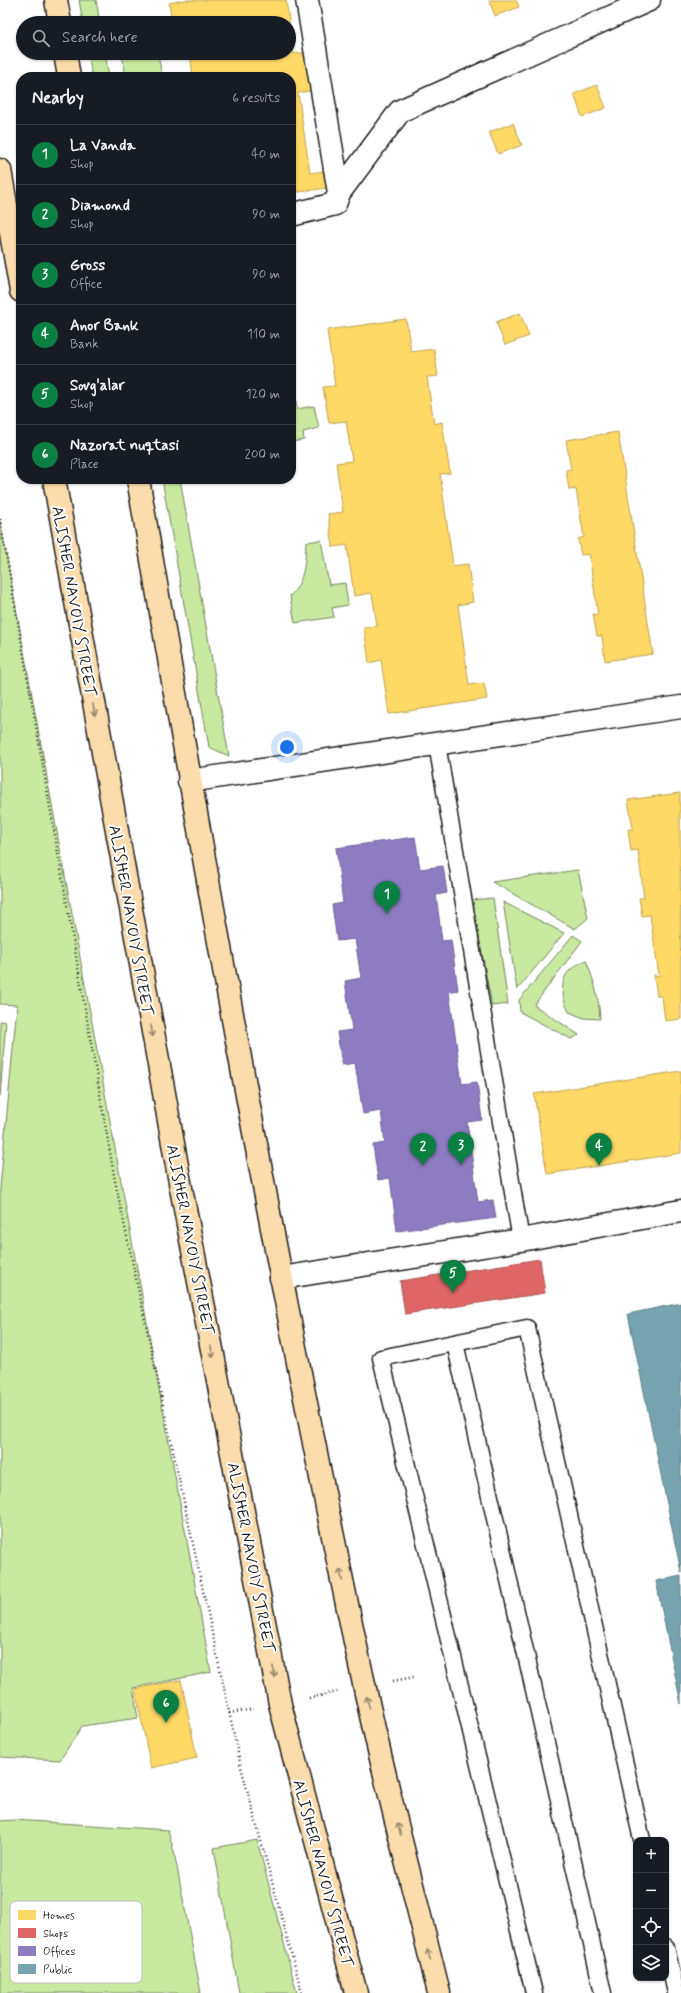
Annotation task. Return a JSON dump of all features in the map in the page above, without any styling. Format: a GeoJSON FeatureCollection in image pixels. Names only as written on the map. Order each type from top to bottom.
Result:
{"type":"FeatureCollection","features":[{"type":"Feature","properties":{"kind":"main road"},"geometry":{"type":"LineString","coordinates":[[56,0],[59,16]]}},
{"type":"Feature","properties":{"kind":"main road"},"geometry":{"type":"LineString","coordinates":[[66,60],[68,72]]}},
{"type":"Feature","properties":{"kind":"main road"},"geometry":{"type":"LineString","coordinates":[[0,170],[16,262]]}},
{"type":"Feature","properties":{"kind":"main road","name":"ALISHER NAVOIY STREET"},"geometry":{"type":"LineString","coordinates":[[55,484],[178,1173],[280,1704],[356,1993]]}},
{"type":"Feature","properties":{"kind":"main road"},"geometry":{"type":"LineString","coordinates":[[139,484],[189,780],[281,1278],[364,1687],[438,1993]]}},
{"type":"Feature","properties":{"kind":"street"},"geometry":{"type":"LineString","coordinates":[[307,0],[339,194]]}},
{"type":"Feature","properties":{"kind":"street"},"geometry":{"type":"LineString","coordinates":[[296,214],[335,204],[339,194],[400,111],[649,0]]}},
{"type":"Feature","properties":{"kind":"street"},"geometry":{"type":"LineString","coordinates":[[189,780],[681,707]]}},
{"type":"Feature","properties":{"kind":"street"},"geometry":{"type":"LineString","coordinates":[[281,1278],[521,1240],[681,1211]]}},
{"type":"Feature","properties":{"kind":"lane"},"geometry":{"type":"LineString","coordinates":[[437,744],[521,1240]]}},
{"type":"Feature","properties":{"kind":"lane"},"geometry":{"type":"LineString","coordinates":[[534,1993],[381,1358],[527,1328],[641,1837]]}},
{"type":"Feature","properties":{"kind":"lane"},"geometry":{"type":"LineString","coordinates":[[455,1343],[603,1993]]}},
{"type":"Feature","properties":{"kind":"lane"},"geometry":{"type":"LineString","coordinates":[[669,1961],[676,1993]]}},
{"type":"Feature","properties":{"kind":"path"},"geometry":{"type":"LineString","coordinates":[[0,520],[115,1181],[241,1767],[302,1993]]}},
{"type":"Feature","properties":{"kind":"path"},"geometry":{"type":"LineString","coordinates":[[229,1713],[414,1677]]}},
{"type":"Feature","properties":{"kind":"green space"},"geometry":{"type":"Polygon","coordinates":[[[79,0],[96,0],[99,16],[82,16],[79,0]]]}},
{"type":"Feature","properties":{"kind":"green space"},"geometry":{"type":"Polygon","coordinates":[[[89,60],[106,60],[108,72],[91,72],[89,60]]]}},
{"type":"Feature","properties":{"kind":"green space"},"geometry":{"type":"Polygon","coordinates":[[[123,60],[159,60],[161,72],[125,72],[123,60]]]}},
{"type":"Feature","properties":{"kind":"green space"},"geometry":{"type":"Polygon","coordinates":[[[296,400],[297,409],[314,406],[319,428],[303,432],[304,440],[296,441],[296,400]]]}},
{"type":"Feature","properties":{"kind":"green space"},"geometry":{"type":"Polygon","coordinates":[[[163,484],[181,484],[229,756],[209,747],[163,484]]]}},
{"type":"Feature","properties":{"kind":"green space"},"geometry":{"type":"Polygon","coordinates":[[[0,521],[211,1672],[133,1688],[138,1718],[82,1726],[60,1760],[0,1757],[0,1188],[17,1005],[0,1004],[0,521]]]}},
{"type":"Feature","properties":{"kind":"green space"},"geometry":{"type":"Polygon","coordinates":[[[321,540],[329,585],[345,583],[348,605],[332,608],[334,617],[295,623],[290,596],[299,584],[301,578],[306,542],[321,540]]]}},
{"type":"Feature","properties":{"kind":"green space"},"geometry":{"type":"Polygon","coordinates":[[[578,870],[588,918],[575,929],[492,882],[578,870]]]}},
{"type":"Feature","properties":{"kind":"green space"},"geometry":{"type":"Polygon","coordinates":[[[493,898],[508,1004],[492,1006],[472,900],[493,898]]]}},
{"type":"Feature","properties":{"kind":"green space"},"geometry":{"type":"Polygon","coordinates":[[[503,902],[564,933],[517,990],[503,902]]]}},
{"type":"Feature","properties":{"kind":"green space"},"geometry":{"type":"Polygon","coordinates":[[[573,935],[582,941],[534,1005],[579,1035],[571,1039],[520,1012],[519,1000],[573,935]]]}},
{"type":"Feature","properties":{"kind":"green space"},"geometry":{"type":"Polygon","coordinates":[[[586,960],[596,989],[600,1019],[584,1018],[569,1012],[565,1002],[563,985],[566,975],[586,960]]]}},
{"type":"Feature","properties":{"kind":"green space"},"geometry":{"type":"Polygon","coordinates":[[[0,1021],[6,1022],[0,1096],[0,1021]]]}},
{"type":"Feature","properties":{"kind":"green space"},"geometry":{"type":"Polygon","coordinates":[[[14,1820],[168,1830],[174,1852],[201,1993],[0,1993],[0,1821],[14,1820]]]}},
{"type":"Feature","properties":{"kind":"green space"},"geometry":{"type":"Polygon","coordinates":[[[257,1840],[297,1993],[239,1993],[214,1848],[257,1840]]]}},
{"type":"Feature","properties":{"kind":"building: Homes"},"geometry":{"type":"Polygon","coordinates":[[[184,0],[286,0],[288,16],[171,16],[169,3],[184,0]]]}},
{"type":"Feature","properties":{"kind":"building: Homes"},"geometry":{"type":"Polygon","coordinates":[[[489,0],[516,0],[519,7],[495,16],[489,0]]]}},
{"type":"Feature","properties":{"kind":"building: Homes"},"geometry":{"type":"Polygon","coordinates":[[[308,52],[314,90],[298,93],[310,173],[325,171],[327,188],[296,192],[296,72],[192,72],[191,60],[296,60],[296,54],[308,52]]]}},
{"type":"Feature","properties":{"kind":"building: Homes"},"geometry":{"type":"Polygon","coordinates":[[[597,85],[606,108],[582,117],[574,94],[597,85]]]}},
{"type":"Feature","properties":{"kind":"building: Homes"},"geometry":{"type":"Polygon","coordinates":[[[513,123],[522,145],[498,154],[489,132],[513,123]]]}},
{"type":"Feature","properties":{"kind":"building: Homes"},"geometry":{"type":"Polygon","coordinates":[[[520,313],[529,336],[505,345],[496,322],[520,313]]]}},
{"type":"Feature","properties":{"kind":"building: Homes"},"geometry":{"type":"Polygon","coordinates":[[[406,319],[411,352],[434,349],[438,376],[427,377],[434,424],[442,422],[450,473],[440,474],[453,566],[468,564],[473,602],[458,605],[469,685],[484,683],[487,699],[389,714],[381,660],[369,663],[364,627],[377,626],[372,593],[354,596],[347,545],[333,547],[328,514],[343,512],[336,463],[352,461],[346,421],[329,423],[323,387],[335,386],[327,330],[406,319]]]}},
{"type":"Feature","properties":{"kind":"building: Homes"},"geometry":{"type":"Polygon","coordinates":[[[618,432],[653,654],[605,661],[602,636],[597,636],[593,614],[598,615],[589,554],[581,555],[578,539],[584,537],[576,489],[569,490],[566,470],[571,469],[566,440],[618,432]]]}},
{"type":"Feature","properties":{"kind":"building: Homes"},"geometry":{"type":"Polygon","coordinates":[[[680,793],[681,1019],[665,1021],[662,996],[657,996],[654,975],[659,976],[650,915],[642,916],[639,898],[644,898],[638,850],[631,851],[628,829],[633,829],[628,800],[680,793]]]}},
{"type":"Feature","properties":{"kind":"building: Homes"},"geometry":{"type":"Polygon","coordinates":[[[681,1071],[681,1153],[547,1174],[534,1094],[681,1071]]]}},
{"type":"Feature","properties":{"kind":"building: Homes"},"geometry":{"type":"Polygon","coordinates":[[[181,1680],[197,1758],[151,1768],[135,1689],[181,1680]]]}},
{"type":"Feature","properties":{"kind":"building: Shops"},"geometry":{"type":"Polygon","coordinates":[[[540,1259],[545,1293],[405,1314],[400,1281],[540,1259]]]}},
{"type":"Feature","properties":{"kind":"building: Offices"},"geometry":{"type":"Polygon","coordinates":[[[415,837],[420,869],[443,866],[447,893],[436,895],[442,941],[451,940],[458,990],[449,992],[462,1084],[477,1082],[482,1120],[467,1122],[478,1202],[493,1200],[496,1218],[397,1231],[390,1178],[378,1180],[373,1145],[385,1143],[381,1111],[363,1114],[355,1063],[342,1065],[337,1032],[352,1030],[345,981],[361,978],[355,939],[337,941],[332,905],[343,903],[336,848],[415,837]]]}},
{"type":"Feature","properties":{"kind":"building: Public"},"geometry":{"type":"Polygon","coordinates":[[[681,1303],[681,1572],[628,1314],[681,1303]]]}},
{"type":"Feature","properties":{"kind":"building: Public"},"geometry":{"type":"Polygon","coordinates":[[[681,1576],[681,1704],[656,1581],[681,1576]]]}},
{"type":"Feature","properties":{"kind":"place","name":"La Vanda"},"geometry":{"type":"Point","coordinates":[387,914]}},
{"type":"Feature","properties":{"kind":"place","name":"Gross"},"geometry":{"type":"Point","coordinates":[461,1165]}},
{"type":"Feature","properties":{"kind":"place","name":"Diamond"},"geometry":{"type":"Point","coordinates":[423,1166]}},
{"type":"Feature","properties":{"kind":"place","name":"Anor Bank"},"geometry":{"type":"Point","coordinates":[599,1166]}},
{"type":"Feature","properties":{"kind":"place","name":"Sovg'alar"},"geometry":{"type":"Point","coordinates":[453,1293]}},
{"type":"Feature","properties":{"kind":"place","name":"Nazorat nuqtasi"},"geometry":{"type":"Point","coordinates":[166,1723]}}]}
